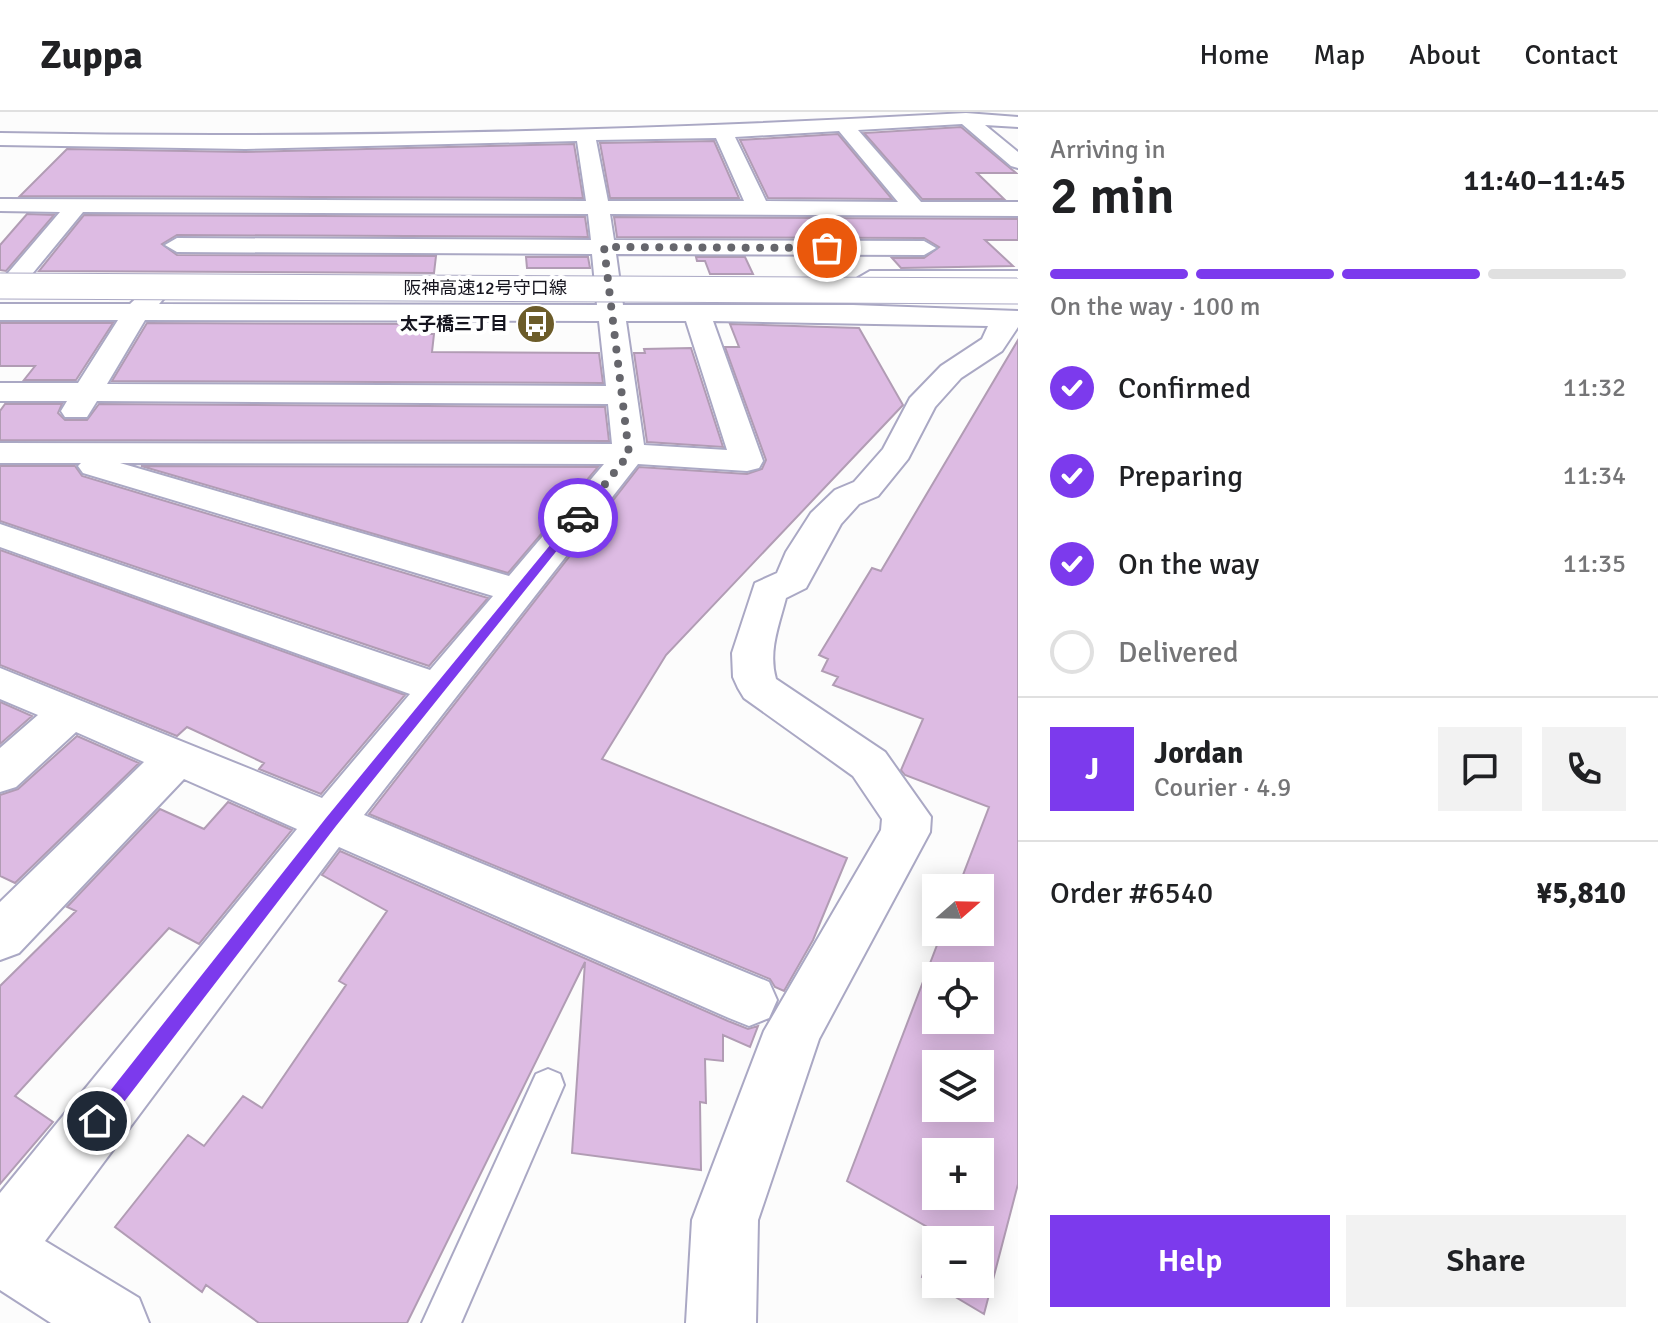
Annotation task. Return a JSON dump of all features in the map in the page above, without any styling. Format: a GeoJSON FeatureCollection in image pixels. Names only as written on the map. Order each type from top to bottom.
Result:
{"type":"FeatureCollection","features":[{"type":"Feature","properties":{"kind":"main road"},"geometry":{"type":"LineString","coordinates":[[0,139],[245,143],[450,139],[516,145],[586,136],[723,132],[966,118],[1018,122]]}},
{"type":"Feature","properties":{"kind":"main road"},"geometry":{"type":"LineString","coordinates":[[966,118],[1018,162]]}},
{"type":"Feature","properties":{"kind":"main road"},"geometry":{"type":"LineString","coordinates":[[845,126],[915,209]]}},
{"type":"Feature","properties":{"kind":"main road"},"geometry":{"type":"LineString","coordinates":[[723,132],[759,210]]}},
{"type":"Feature","properties":{"kind":"main road"},"geometry":{"type":"LineString","coordinates":[[114,1323],[0,1248],[331,822],[629,454],[604,247],[586,136]]}},
{"type":"Feature","properties":{"kind":"main road"},"geometry":{"type":"LineString","coordinates":[[448,166],[450,139]]}},
{"type":"Feature","properties":{"kind":"main road"},"geometry":{"type":"LineString","coordinates":[[92,162],[111,141]]}},
{"type":"Feature","properties":{"kind":"main road"},"geometry":{"type":"LineString","coordinates":[[362,205],[379,141]]}},
{"type":"Feature","properties":{"kind":"main road"},"geometry":{"type":"LineString","coordinates":[[288,205],[319,142]]}},
{"type":"Feature","properties":{"kind":"main road"},"geometry":{"type":"LineString","coordinates":[[0,483],[48,453],[136,313],[161,280],[177,245],[208,205],[245,143]]}},
{"type":"Feature","properties":{"kind":"main road"},"geometry":{"type":"LineString","coordinates":[[0,205],[68,198],[208,205],[362,205],[445,199],[520,199],[598,206],[759,210],[1018,209]]}},
{"type":"Feature","properties":{"kind":"main road"},"geometry":{"type":"LineString","coordinates":[[5,282],[68,198]]}},
{"type":"Feature","properties":{"kind":"main road"},"geometry":{"type":"LineString","coordinates":[[177,245],[954,248]]}},
{"type":"Feature","properties":{"kind":"main road"},"geometry":{"type":"LineString","coordinates":[[5,282],[161,280],[608,296],[1015,303]]}},
{"type":"Feature","properties":{"kind":"main road","name":"阪神高速12号守口線"},"geometry":{"type":"LineString","coordinates":[[5,282],[1015,303]]}},
{"type":"Feature","properties":{"kind":"main road"},"geometry":{"type":"LineString","coordinates":[[0,312],[136,313],[608,296],[697,313],[853,313],[1015,303]]}},
{"type":"Feature","properties":{"kind":"main road","name":"阪神高速12号守口線"},"geometry":{"type":"LineString","coordinates":[[0,303],[1015,303]]}},
{"type":"Feature","properties":{"kind":"main road"},"geometry":{"type":"LineString","coordinates":[[721,1323],[725,1220],[793,1031],[905,832],[907,817],[869,764],[759,688],[752,678],[750,665],[769,591],[793,580],[804,552],[820,534],[824,521],[847,497],[866,489],[897,452],[921,404],[951,372],[992,345],[1015,303]]}},
{"type":"Feature","properties":{"kind":"main road"},"geometry":{"type":"LineString","coordinates":[[0,453],[629,454],[747,461],[697,313]]}},
{"type":"Feature","properties":{"kind":"main road"},"geometry":{"type":"LineString","coordinates":[[0,392],[621,395]]}},
{"type":"Feature","properties":{"kind":"main road"},"geometry":{"type":"LineString","coordinates":[[48,453],[518,591]]}},
{"type":"Feature","properties":{"kind":"main road"},"geometry":{"type":"LineString","coordinates":[[0,535],[439,689]]}},
{"type":"Feature","properties":{"kind":"main road"},"geometry":{"type":"LineString","coordinates":[[0,682],[749,1000]]}},
{"type":"Feature","properties":{"kind":"main road"},"geometry":{"type":"LineString","coordinates":[[0,775],[70,712]]}},
{"type":"Feature","properties":{"kind":"main road"},"geometry":{"type":"LineString","coordinates":[[0,937],[177,758]]}},
{"type":"Feature","properties":{"kind":"lane"},"geometry":{"type":"LineString","coordinates":[[441,1323],[548,1085]]}},
{"type":"Feature","properties":{"kind":"building"},"geometry":{"type":"Polygon","coordinates":[[[961,127],[1016,173],[977,173],[1004,199],[922,199],[864,133],[961,127]]]}},
{"type":"Feature","properties":{"kind":"building"},"geometry":{"type":"Polygon","coordinates":[[[838,134],[892,199],[768,198],[740,140],[838,134]]]}},
{"type":"Feature","properties":{"kind":"building"},"geometry":{"type":"Polygon","coordinates":[[[714,141],[739,198],[610,198],[600,143],[714,141]]]}},
{"type":"Feature","properties":{"kind":"building"},"geometry":{"type":"Polygon","coordinates":[[[574,144],[583,198],[20,196],[67,149],[245,152],[574,144]]]}},
{"type":"Feature","properties":{"kind":"building"},"geometry":{"type":"Polygon","coordinates":[[[27,214],[54,215],[6,271],[0,270],[0,245],[27,214]]]}},
{"type":"Feature","properties":{"kind":"building"},"geometry":{"type":"Polygon","coordinates":[[[84,215],[585,217],[588,237],[177,235],[162,244],[177,255],[436,256],[434,273],[39,271],[84,215]]]}},
{"type":"Feature","properties":{"kind":"building"},"geometry":{"type":"Polygon","coordinates":[[[614,217],[1018,219],[1018,240],[985,240],[1013,266],[901,268],[892,258],[924,258],[939,247],[924,238],[617,237],[614,217]]]}},
{"type":"Feature","properties":{"kind":"building"},"geometry":{"type":"Polygon","coordinates":[[[526,257],[588,257],[590,268],[527,268],[526,257]]]}},
{"type":"Feature","properties":{"kind":"building"},"geometry":{"type":"Polygon","coordinates":[[[696,257],[745,257],[753,274],[710,274],[705,261],[697,261],[696,257]]]}},
{"type":"Feature","properties":{"kind":"building"},"geometry":{"type":"Polygon","coordinates":[[[0,323],[113,323],[76,380],[24,380],[35,366],[0,366],[0,323]]]}},
{"type":"Feature","properties":{"kind":"building"},"geometry":{"type":"Polygon","coordinates":[[[147,323],[429,324],[428,334],[434,334],[432,352],[599,353],[603,383],[112,381],[147,323]]]}},
{"type":"Feature","properties":{"kind":"building"},"geometry":{"type":"Polygon","coordinates":[[[730,324],[859,328],[903,405],[666,655],[602,759],[847,858],[813,940],[784,991],[775,987],[770,979],[369,814],[639,467],[747,474],[762,469],[766,460],[725,347],[739,347],[730,324]]]}},
{"type":"Feature","properties":{"kind":"building"},"geometry":{"type":"Polygon","coordinates":[[[1018,340],[1018,1184],[994,1276],[994,1226],[926,1226],[847,1181],[922,984],[922,1034],[994,1034],[994,962],[931,962],[937,946],[994,946],[994,874],[963,874],[989,807],[905,775],[901,770],[923,719],[833,685],[838,677],[822,671],[828,659],[819,655],[872,568],[881,571],[1018,340]]]}},
{"type":"Feature","properties":{"kind":"building"},"geometry":{"type":"Polygon","coordinates":[[[691,348],[723,447],[647,442],[634,353],[645,353],[644,349],[691,348]]]}},
{"type":"Feature","properties":{"kind":"building"},"geometry":{"type":"Polygon","coordinates":[[[5,404],[62,404],[58,413],[65,420],[87,420],[99,404],[605,407],[609,441],[0,440],[0,411],[5,404]]]}},
{"type":"Feature","properties":{"kind":"building"},"geometry":{"type":"Polygon","coordinates":[[[0,466],[75,466],[82,476],[488,598],[429,666],[0,521],[0,466]]]}},
{"type":"Feature","properties":{"kind":"building"},"geometry":{"type":"Polygon","coordinates":[[[141,466],[598,467],[508,573],[141,466]]]}},
{"type":"Feature","properties":{"kind":"building"},"geometry":{"type":"Polygon","coordinates":[[[0,550],[405,695],[321,794],[259,769],[264,763],[187,727],[177,736],[0,665],[0,550]]]}},
{"type":"Feature","properties":{"kind":"building"},"geometry":{"type":"Polygon","coordinates":[[[0,702],[32,716],[0,744],[0,702]]]}},
{"type":"Feature","properties":{"kind":"building"},"geometry":{"type":"Polygon","coordinates":[[[77,736],[139,763],[15,883],[0,876],[0,795],[18,789],[77,736]]]}},
{"type":"Feature","properties":{"kind":"building"},"geometry":{"type":"Polygon","coordinates":[[[228,802],[292,830],[199,944],[169,928],[15,1096],[53,1122],[0,1184],[0,986],[76,911],[67,907],[160,809],[204,829],[228,802]]]}},
{"type":"Feature","properties":{"kind":"building"},"geometry":{"type":"Polygon","coordinates":[[[340,851],[728,1021],[748,1029],[758,1026],[750,1047],[723,1035],[723,1061],[705,1059],[706,1103],[700,1102],[701,1170],[572,1153],[585,962],[407,1323],[259,1323],[206,1285],[202,1292],[115,1227],[188,1135],[204,1146],[243,1096],[262,1108],[346,985],[339,981],[387,911],[322,875],[340,851]]]}},
{"type":"Feature","properties":{"kind":"building"},"geometry":{"type":"Polygon","coordinates":[[[957,1298],[988,1298],[984,1314],[957,1298]]]}},
{"type":"Feature","properties":{"kind":"way so far"},"geometry":{"type":"LineString","coordinates":[[578,518],[629,454],[609,313],[604,247],[827,248]]}},
{"type":"Feature","properties":{"kind":"place","name":"太子橋三丁目"},"geometry":{"type":"Point","coordinates":[536,324]}},
{"type":"Feature","properties":{"kind":"route"},"geometry":{"type":"LineString","coordinates":[[97,1121],[331,822],[578,518]]}}]}
